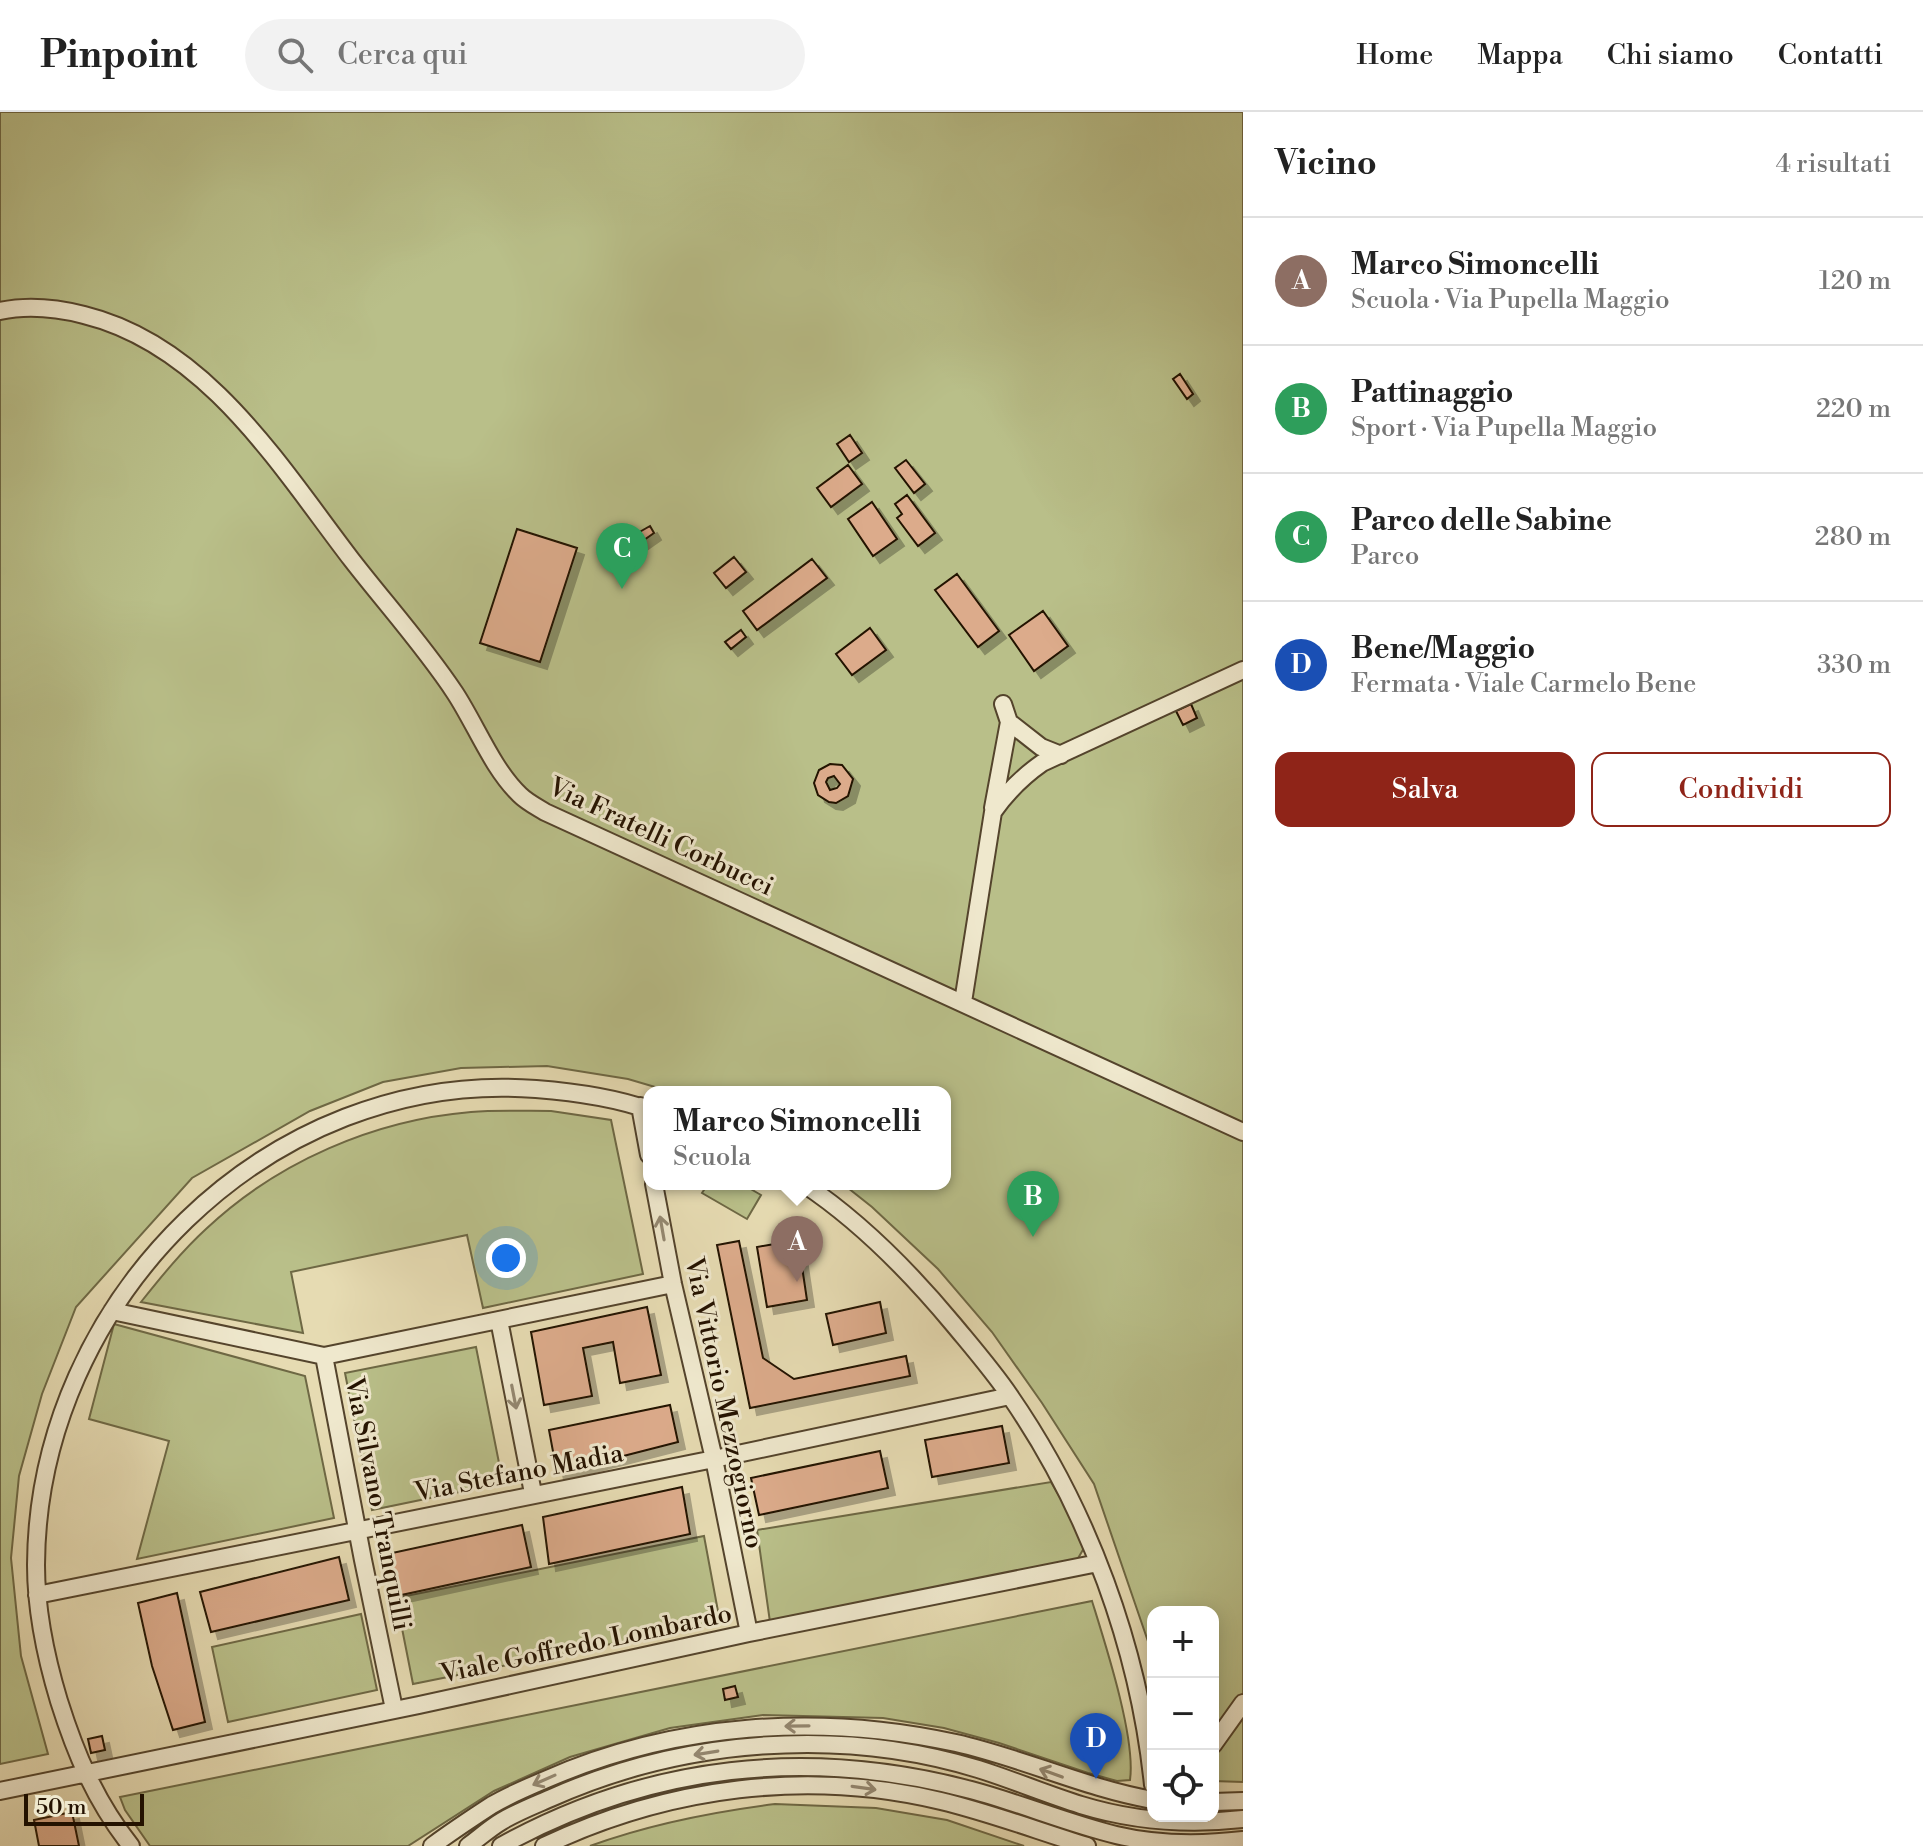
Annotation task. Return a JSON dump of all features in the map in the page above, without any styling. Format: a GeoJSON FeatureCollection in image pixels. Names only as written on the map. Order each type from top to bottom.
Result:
{"type":"FeatureCollection","features":[{"type":"Feature","properties":{"kind":"street","name":"Via Fratelli Corbucci"},"geometry":{"type":"LineString","coordinates":[[0,311],[17,308],[59,309],[110,322],[166,351],[220,396],[259,438],[454,691],[520,796],[545,812],[1243,1132]]}},
{"type":"Feature","properties":{"kind":"street"},"geometry":{"type":"LineString","coordinates":[[993,812],[1022,778],[1042,763],[1243,670]]}},
{"type":"Feature","properties":{"kind":"street"},"geometry":{"type":"LineString","coordinates":[[963,1002],[1009,722],[1003,704]]}},
{"type":"Feature","properties":{"kind":"street"},"geometry":{"type":"LineString","coordinates":[[1009,722],[1041,747],[1061,755]]}},
{"type":"Feature","properties":{"kind":"street"},"geometry":{"type":"LineString","coordinates":[[131,1846],[94,1793],[85,1774],[51,1675],[37,1595],[38,1528],[51,1451],[72,1390],[112,1311],[158,1249],[222,1188],[277,1151],[344,1117],[420,1095],[485,1088],[561,1091],[643,1108]]}},
{"type":"Feature","properties":{"kind":"street","name":"Via Vittorio Mezzogiorno"},"geometry":{"type":"LineString","coordinates":[[655,1190],[749,1633]]}},
{"type":"Feature","properties":{"kind":"street"},"geometry":{"type":"LineString","coordinates":[[812,1190],[872,1237],[903,1267],[934,1300],[1010,1396],[1064,1488],[1098,1563],[1132,1667],[1147,1751]]}},
{"type":"Feature","properties":{"kind":"street"},"geometry":{"type":"LineString","coordinates":[[112,1311],[324,1356],[673,1284]]}},
{"type":"Feature","properties":{"kind":"street"},"geometry":{"type":"LineString","coordinates":[[499,1320],[533,1493]]}},
{"type":"Feature","properties":{"kind":"street","name":"Via Silvano Tranquilli"},"geometry":{"type":"LineString","coordinates":[[324,1356],[394,1709]]}},
{"type":"Feature","properties":{"kind":"street","name":"Via Stefano Madia"},"geometry":{"type":"LineString","coordinates":[[37,1595],[714,1459],[1010,1396]]}},
{"type":"Feature","properties":{"kind":"street","name":"Viale Goffredo Lombardo"},"geometry":{"type":"LineString","coordinates":[[0,1791],[749,1633],[1098,1563]]}},
{"type":"Feature","properties":{"kind":"street"},"geometry":{"type":"LineString","coordinates":[[1219,1737],[1243,1703]]}},
{"type":"Feature","properties":{"kind":"street"},"geometry":{"type":"LineString","coordinates":[[437,1842],[492,1805],[581,1764],[697,1734],[765,1727],[834,1726],[956,1743],[1112,1792],[1147,1799]]}},
{"type":"Feature","properties":{"kind":"street"},"geometry":{"type":"LineString","coordinates":[[923,1756],[956,1743]]}},
{"type":"Feature","properties":{"kind":"street"},"geometry":{"type":"LineString","coordinates":[[468,1846],[502,1821],[561,1793],[619,1772],[687,1756],[761,1746],[802,1745],[923,1756],[977,1769],[1083,1805],[1147,1816]]}},
{"type":"Feature","properties":{"kind":"street"},"geometry":{"type":"LineString","coordinates":[[501,1846],[593,1802],[661,1782],[719,1772],[813,1766],[887,1771],[923,1778],[1156,1844],[1243,1840]]}},
{"type":"Feature","properties":{"kind":"street"},"geometry":{"type":"LineString","coordinates":[[923,1778],[938,1800]]}},
{"type":"Feature","properties":{"kind":"street"},"geometry":{"type":"LineString","coordinates":[[544,1846],[618,1815],[678,1799],[733,1789],[801,1784],[836,1784],[938,1800],[1087,1846]]}},
{"type":"Feature","properties":{"kind":"street"},"geometry":{"type":"LineString","coordinates":[[1219,1802],[1243,1801]]}},
{"type":"Feature","properties":{"kind":"street"},"geometry":{"type":"LineString","coordinates":[[1219,1822],[1243,1819]]}},
{"type":"Feature","properties":{"kind":"street"},"geometry":{"type":"LineString","coordinates":[[1156,1822],[1156,1844]]}},
{"type":"Feature","properties":{"kind":"street"},"geometry":{"type":"LineString","coordinates":[[437,1842],[459,1846]]}},
{"type":"Feature","properties":{"kind":"green space"},"geometry":{"type":"Polygon","coordinates":[[[0,112],[1243,112],[1243,1782],[1219,1781],[1219,1606],[1147,1606],[1147,1639],[1094,1484],[1042,1403],[992,1332],[938,1269],[851,1190],[951,1190],[951,1086],[652,1086],[628,1079],[547,1066],[461,1068],[383,1082],[310,1111],[192,1178],[76,1307],[42,1394],[19,1476],[11,1558],[21,1656],[48,1754],[0,1764],[0,112]]]}},
{"type":"Feature","properties":{"kind":"green space"},"geometry":{"type":"Polygon","coordinates":[[[481,1111],[551,1111],[611,1120],[643,1274],[483,1308],[467,1235],[291,1272],[303,1333],[141,1302],[189,1246],[234,1205],[295,1165],[329,1148],[399,1124],[435,1117],[481,1111]]]}},
{"type":"Feature","properties":{"kind":"green space"},"geometry":{"type":"Polygon","coordinates":[[[704,1190],[752,1190],[761,1195],[747,1219],[702,1193],[704,1190]]]}},
{"type":"Feature","properties":{"kind":"green space"},"geometry":{"type":"Polygon","coordinates":[[[114,1324],[305,1376],[334,1518],[137,1559],[169,1441],[89,1419],[114,1324]]]}},
{"type":"Feature","properties":{"kind":"green space"},"geometry":{"type":"Polygon","coordinates":[[[476,1347],[503,1483],[372,1510],[345,1373],[476,1347]]]}},
{"type":"Feature","properties":{"kind":"green space"},"geometry":{"type":"Polygon","coordinates":[[[1051,1482],[1074,1521],[1084,1548],[1077,1560],[770,1622],[757,1530],[1051,1482]]]}},
{"type":"Feature","properties":{"kind":"green space"},"geometry":{"type":"Polygon","coordinates":[[[704,1536],[720,1622],[413,1684],[396,1598],[704,1536]]]}},
{"type":"Feature","properties":{"kind":"green space"},"geometry":{"type":"Polygon","coordinates":[[[1092,1601],[1124,1716],[1131,1762],[1130,1780],[1117,1781],[1088,1773],[944,1728],[883,1718],[763,1715],[670,1728],[570,1757],[494,1791],[408,1846],[150,1846],[125,1810],[120,1797],[1092,1601]]]}},
{"type":"Feature","properties":{"kind":"green space"},"geometry":{"type":"Polygon","coordinates":[[[361,1614],[377,1690],[228,1722],[212,1647],[361,1614]]]}},
{"type":"Feature","properties":{"kind":"green space"},"geometry":{"type":"Polygon","coordinates":[[[775,1804],[876,1808],[947,1820],[1024,1846],[590,1846],[681,1820],[775,1804]]]}},
{"type":"Feature","properties":{"kind":"building"},"geometry":{"type":"Polygon","coordinates":[[[1180,374],[1193,394],[1187,399],[1173,379],[1180,374]]]}},
{"type":"Feature","properties":{"kind":"building"},"geometry":{"type":"Polygon","coordinates":[[[850,435],[862,453],[849,462],[837,444],[850,435]]]}},
{"type":"Feature","properties":{"kind":"building"},"geometry":{"type":"Polygon","coordinates":[[[906,460],[925,484],[914,493],[895,468],[906,460]]]}},
{"type":"Feature","properties":{"kind":"building"},"geometry":{"type":"Polygon","coordinates":[[[848,465],[862,484],[831,507],[817,488],[848,465]]]}},
{"type":"Feature","properties":{"kind":"building"},"geometry":{"type":"Polygon","coordinates":[[[907,495],[935,533],[918,546],[897,518],[902,514],[895,504],[907,495]]]}},
{"type":"Feature","properties":{"kind":"building"},"geometry":{"type":"Polygon","coordinates":[[[872,502],[897,539],[873,556],[848,519],[872,502]]]}},
{"type":"Feature","properties":{"kind":"building"},"geometry":{"type":"Polygon","coordinates":[[[650,526],[654,533],[641,542],[636,534],[650,526]]]}},
{"type":"Feature","properties":{"kind":"building"},"geometry":{"type":"Polygon","coordinates":[[[517,529],[577,548],[540,662],[480,643],[517,529]]]}},
{"type":"Feature","properties":{"kind":"building"},"geometry":{"type":"Polygon","coordinates":[[[734,557],[746,572],[726,588],[714,573],[734,557]]]}},
{"type":"Feature","properties":{"kind":"building"},"geometry":{"type":"Polygon","coordinates":[[[812,559],[827,578],[757,630],[743,611],[812,559]]]}},
{"type":"Feature","properties":{"kind":"building"},"geometry":{"type":"Polygon","coordinates":[[[957,574],[999,631],[978,647],[935,590],[957,574]]]}},
{"type":"Feature","properties":{"kind":"building"},"geometry":{"type":"Polygon","coordinates":[[[1043,611],[1068,646],[1034,671],[1009,635],[1043,611]]]}},
{"type":"Feature","properties":{"kind":"building"},"geometry":{"type":"Polygon","coordinates":[[[870,628],[886,650],[852,675],[836,654],[870,628]]]}},
{"type":"Feature","properties":{"kind":"building"},"geometry":{"type":"Polygon","coordinates":[[[741,630],[746,637],[731,649],[725,642],[741,630]]]}},
{"type":"Feature","properties":{"kind":"building"},"geometry":{"type":"Polygon","coordinates":[[[1191,704],[1197,718],[1183,725],[1176,711],[1191,704]]]}},
{"type":"Feature","properties":{"kind":"building"},"geometry":{"type":"Polygon","coordinates":[[[830,764],[842,765],[853,779],[848,796],[836,803],[818,795],[814,783],[819,770],[830,764]],[[834,776],[826,782],[830,790],[840,784],[834,776]]]}},
{"type":"Feature","properties":{"kind":"building"},"geometry":{"type":"Polygon","coordinates":[[[798,1240],[807,1300],[767,1307],[757,1247],[798,1240]]]}},
{"type":"Feature","properties":{"kind":"building"},"geometry":{"type":"Polygon","coordinates":[[[739,1241],[763,1358],[794,1379],[906,1356],[910,1376],[750,1408],[717,1245],[739,1241]]]}},
{"type":"Feature","properties":{"kind":"building"},"geometry":{"type":"Polygon","coordinates":[[[880,1302],[886,1333],[833,1345],[826,1314],[880,1302]]]}},
{"type":"Feature","properties":{"kind":"building"},"geometry":{"type":"Polygon","coordinates":[[[647,1307],[661,1375],[620,1383],[613,1342],[583,1348],[592,1396],[544,1405],[531,1332],[647,1307]]]}},
{"type":"Feature","properties":{"kind":"building"},"geometry":{"type":"Polygon","coordinates":[[[670,1405],[678,1442],[557,1473],[549,1430],[670,1405]]]}},
{"type":"Feature","properties":{"kind":"building"},"geometry":{"type":"Polygon","coordinates":[[[1002,1426],[1009,1463],[932,1477],[925,1440],[1002,1426]]]}},
{"type":"Feature","properties":{"kind":"building"},"geometry":{"type":"Polygon","coordinates":[[[880,1451],[888,1488],[759,1515],[751,1478],[880,1451]]]}},
{"type":"Feature","properties":{"kind":"building"},"geometry":{"type":"Polygon","coordinates":[[[682,1487],[690,1534],[549,1564],[543,1517],[682,1487]]]}},
{"type":"Feature","properties":{"kind":"building"},"geometry":{"type":"Polygon","coordinates":[[[522,1525],[531,1567],[392,1597],[383,1555],[522,1525]]]}},
{"type":"Feature","properties":{"kind":"building"},"geometry":{"type":"Polygon","coordinates":[[[339,1557],[349,1600],[211,1632],[200,1592],[339,1557]]]}},
{"type":"Feature","properties":{"kind":"building"},"geometry":{"type":"Polygon","coordinates":[[[177,1593],[205,1722],[173,1730],[152,1666],[138,1603],[177,1593]]]}},
{"type":"Feature","properties":{"kind":"building"},"geometry":{"type":"Polygon","coordinates":[[[735,1686],[738,1697],[725,1700],[723,1689],[735,1686]]]}},
{"type":"Feature","properties":{"kind":"building"},"geometry":{"type":"Polygon","coordinates":[[[102,1736],[105,1750],[91,1753],[88,1739],[102,1736]]]}},
{"type":"Feature","properties":{"kind":"building"},"geometry":{"type":"Polygon","coordinates":[[[72,1812],[79,1846],[39,1846],[34,1820],[72,1812]]]}},
{"type":"Feature","properties":{"kind":"place","name":"Parco delle Sabine"},"geometry":{"type":"Point","coordinates":[622,589]}},
{"type":"Feature","properties":{"kind":"place","name":"Pattinaggio"},"geometry":{"type":"Point","coordinates":[1033,1237]}},
{"type":"Feature","properties":{"kind":"place","name":"Marco Simoncelli"},"geometry":{"type":"Point","coordinates":[797,1282]}},
{"type":"Feature","properties":{"kind":"place","name":"Bene/Maggio"},"geometry":{"type":"Point","coordinates":[1096,1779]}}]}
